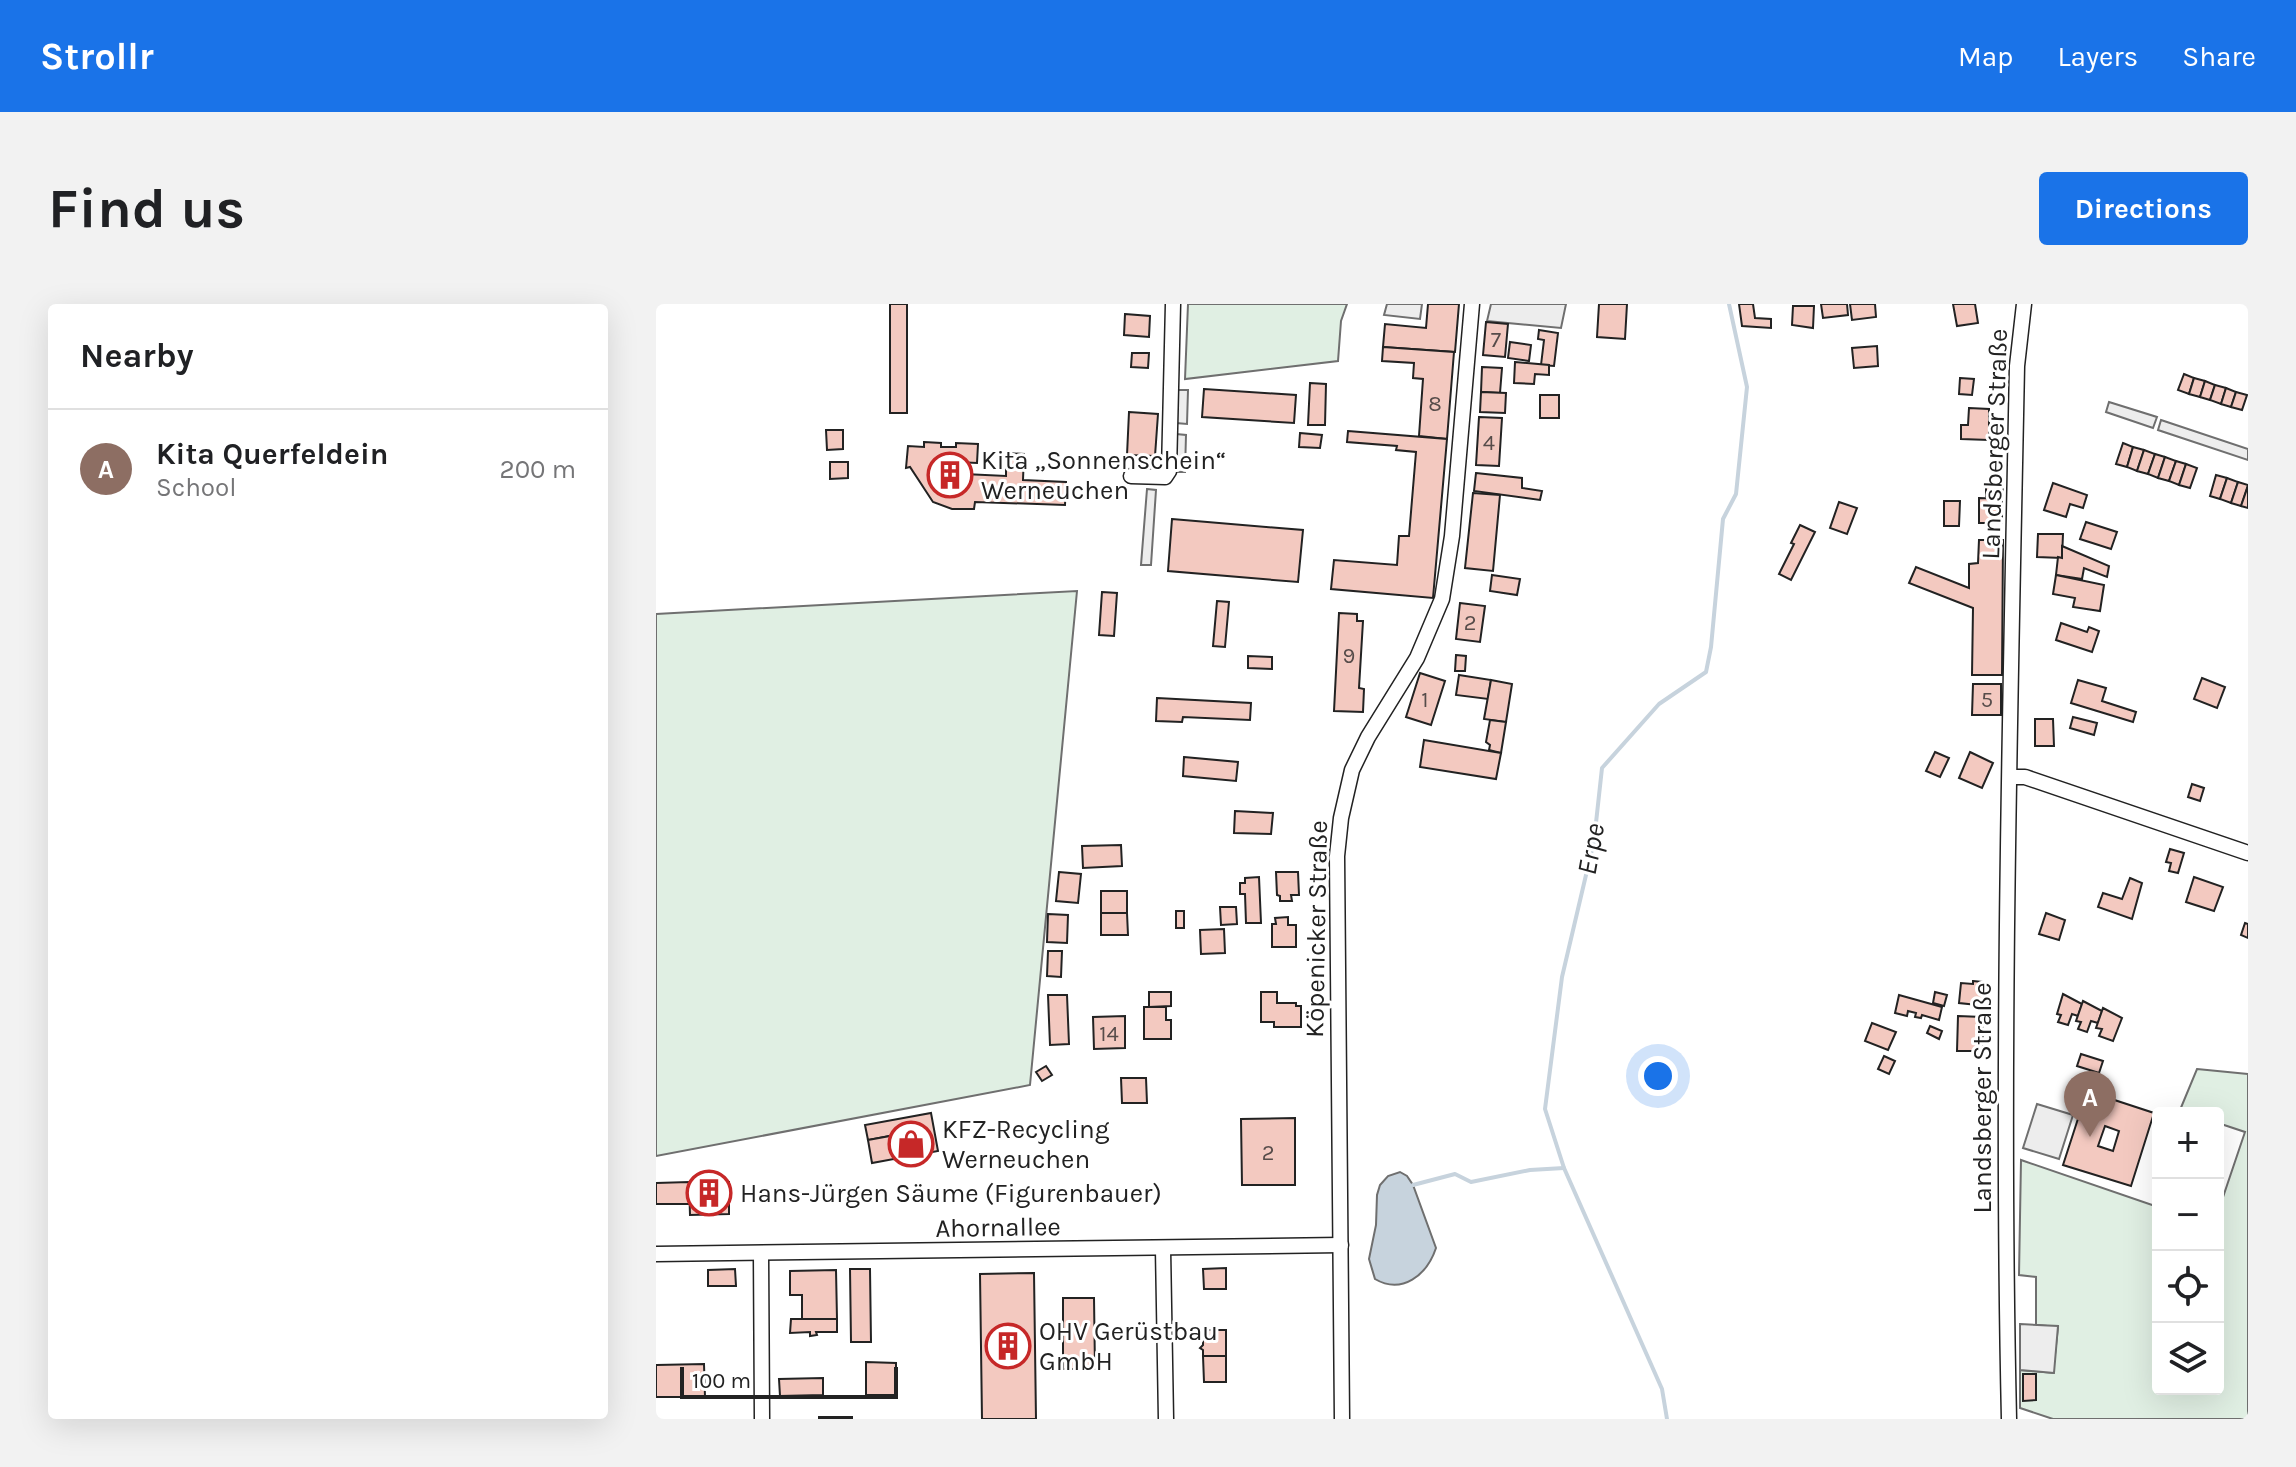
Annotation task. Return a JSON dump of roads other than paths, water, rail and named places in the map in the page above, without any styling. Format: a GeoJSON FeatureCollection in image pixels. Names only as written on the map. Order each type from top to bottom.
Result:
{"type":"FeatureCollection","features":[{"type":"Feature","properties":{"kind":"street"},"geometry":{"type":"LineString","coordinates":[[1131,476],[1165,477],[1169,471],[1173,304]]}},
{"type":"Feature","properties":{"kind":"street","name":"Köpenicker Straße"},"geometry":{"type":"LineString","coordinates":[[1342,1419],[1337,856],[1341,818],[1346,789],[1358,757],[1417,658],[1442,599],[1452,536],[1472,304]]}},
{"type":"Feature","properties":{"kind":"street","name":"Landsberger Straße"},"geometry":{"type":"LineString","coordinates":[[2009,1419],[2005,1276],[2010,777],[2017,366],[2024,304]]}},
{"type":"Feature","properties":{"kind":"street"},"geometry":{"type":"LineString","coordinates":[[2010,777],[2025,777],[2248,853]]}},
{"type":"Feature","properties":{"kind":"street","name":"Ahornallee"},"geometry":{"type":"LineString","coordinates":[[656,1254],[1341,1245]]}},
{"type":"Feature","properties":{"kind":"street"},"geometry":{"type":"LineString","coordinates":[[1163,1249],[1166,1419]]}},
{"type":"Feature","properties":{"kind":"street"},"geometry":{"type":"LineString","coordinates":[[761,1253],[762,1419]]}},
{"type":"Feature","properties":{"kind":"waterway","name":"Erpe"},"geometry":{"type":"LineString","coordinates":[[1667,1419],[1662,1389],[1564,1168],[1545,1109],[1562,977],[1594,841],[1602,768],[1659,704],[1706,672],[1723,519],[1736,494],[1747,387],[1729,304]]}},
{"type":"Feature","properties":{"kind":"waterway"},"geometry":{"type":"LineString","coordinates":[[1413,1185],[1455,1174],[1471,1182],[1530,1170],[1564,1168]]}},
{"type":"Feature","properties":{"kind":"place","name":"Kita „Sonnenschein“ Werneuchen"},"geometry":{"type":"Point","coordinates":[950,475]}},
{"type":"Feature","properties":{"kind":"place","name":"Kita Querfeldein"},"geometry":{"type":"Point","coordinates":[2090,1137]}},
{"type":"Feature","properties":{"kind":"place","name":"KFZ-Recycling Werneuchen"},"geometry":{"type":"Point","coordinates":[911,1144]}},
{"type":"Feature","properties":{"kind":"place","name":"Hans-Jürgen Säume (Figurenbauer)"},"geometry":{"type":"Point","coordinates":[709,1193]}},
{"type":"Feature","properties":{"kind":"place","name":"OHV Gerüstbau GmbH"},"geometry":{"type":"Point","coordinates":[1008,1346]}}]}
